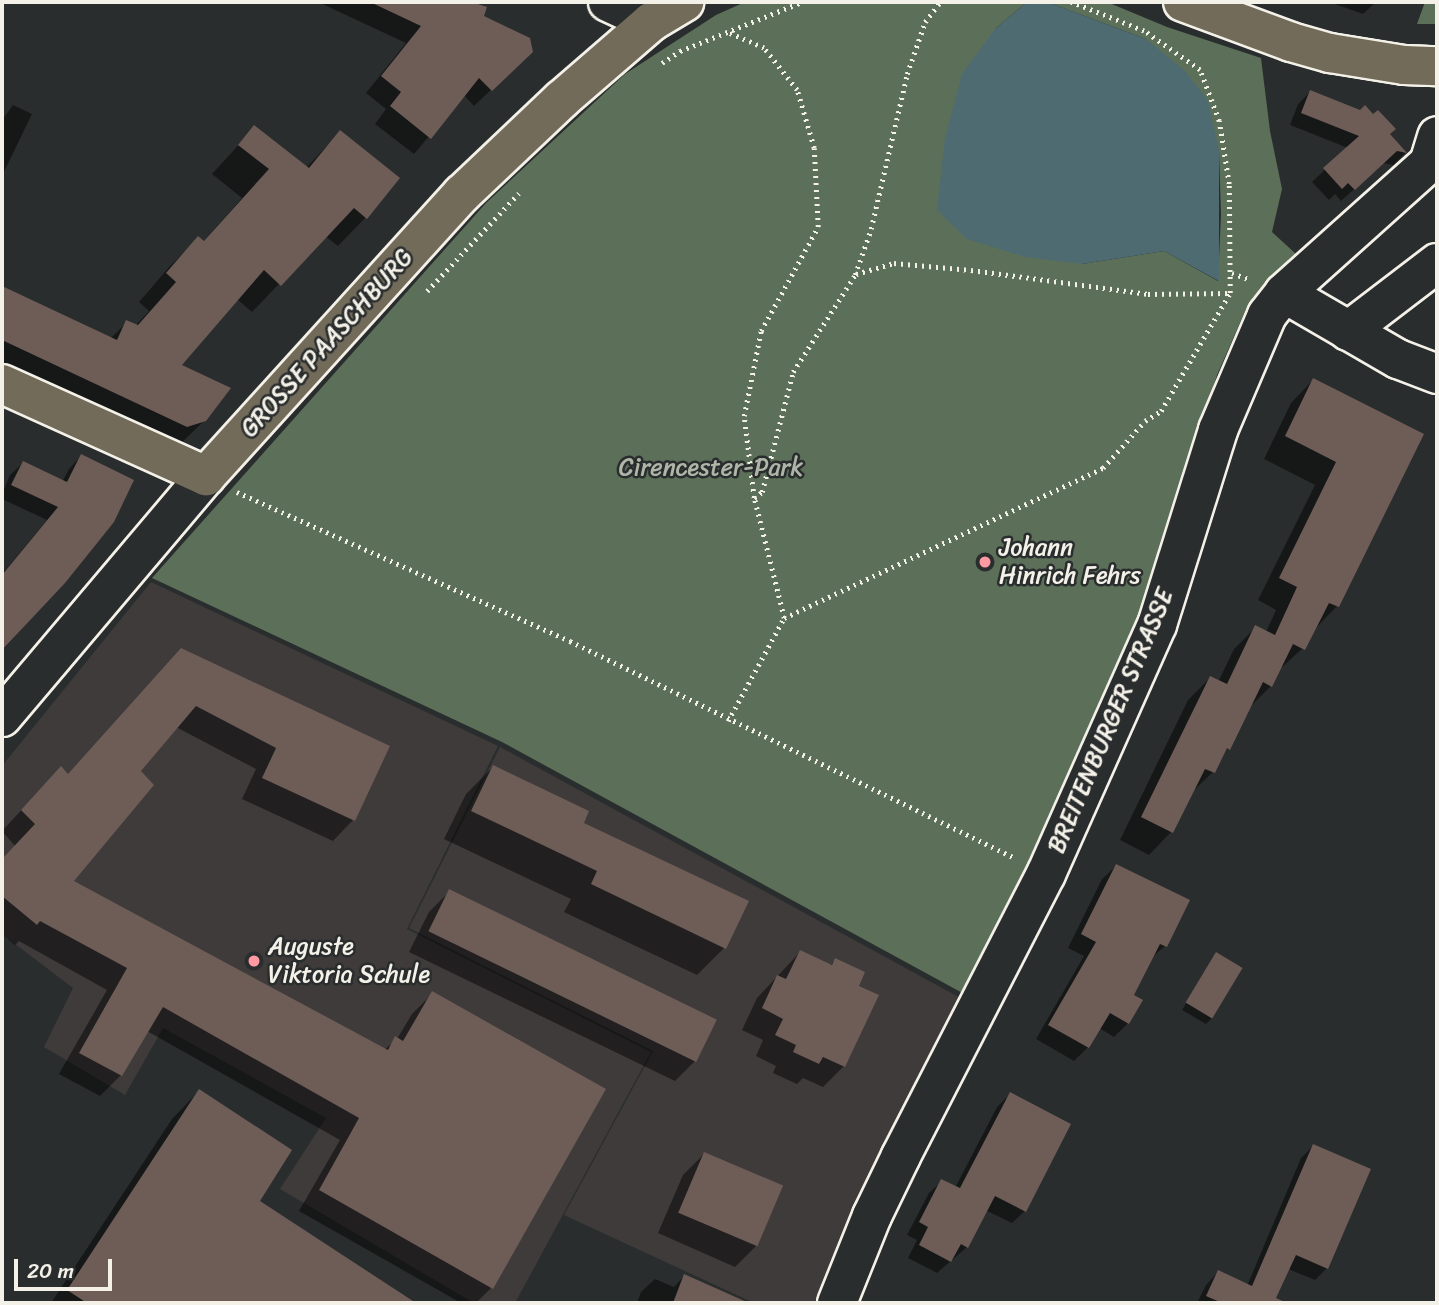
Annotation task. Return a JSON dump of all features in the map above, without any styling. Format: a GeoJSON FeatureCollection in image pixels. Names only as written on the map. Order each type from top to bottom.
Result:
{"type":"FeatureCollection","features":[{"type":"Feature","properties":{"kind":"main road","name":"GROSSE PAASCHBURG"},"geometry":{"type":"LineString","coordinates":[[206,476],[462,194],[561,100],[651,22],[684,2]]}},
{"type":"Feature","properties":{"kind":"main road"},"geometry":{"type":"LineString","coordinates":[[1183,2],[1330,53],[1404,65],[1437,66]]}},
{"type":"Feature","properties":{"kind":"main road"},"geometry":{"type":"LineString","coordinates":[[2,384],[206,476]]}},
{"type":"Feature","properties":{"kind":"street"},"geometry":{"type":"LineString","coordinates":[[608,2],[651,22]]}},
{"type":"Feature","properties":{"kind":"street","name":"BREITENBURGER STRASSE"},"geometry":{"type":"LineString","coordinates":[[837,1303],[877,1204],[1046,874],[1157,625],[1218,430],[1267,315],[1284,293],[1429,163],[1437,136]]}},
{"type":"Feature","properties":{"kind":"street"},"geometry":{"type":"LineString","coordinates":[[1348,331],[1437,263]]}},
{"type":"Feature","properties":{"kind":"street"},"geometry":{"type":"LineString","coordinates":[[1284,293],[1398,359],[1437,374]]}},
{"type":"Feature","properties":{"kind":"street","name":"GROSSE PAASCHBURG"},"geometry":{"type":"LineString","coordinates":[[2,717],[206,476]]}},
{"type":"Feature","properties":{"kind":"path"},"geometry":{"type":"LineString","coordinates":[[657,66],[680,51],[802,2]]}},
{"type":"Feature","properties":{"kind":"path"},"geometry":{"type":"LineString","coordinates":[[754,498],[762,492],[793,372],[855,275],[871,229],[907,74],[925,22],[940,2]]}},
{"type":"Feature","properties":{"kind":"path"},"geometry":{"type":"LineString","coordinates":[[728,721],[784,618],[1103,468],[1145,421],[1161,411],[1230,293],[1230,184],[1219,121],[1200,70],[1144,31],[1070,2]]}},
{"type":"Feature","properties":{"kind":"path"},"geometry":{"type":"LineString","coordinates":[[728,33],[764,48],[797,90],[814,148],[818,227],[761,331],[744,416],[754,498],[784,618]]}},
{"type":"Feature","properties":{"kind":"path"},"geometry":{"type":"LineString","coordinates":[[855,275],[894,263],[971,270],[1148,294],[1230,293]]}},
{"type":"Feature","properties":{"kind":"path"},"geometry":{"type":"LineString","coordinates":[[206,476],[570,641],[728,721],[1046,874]]}},
{"type":"Feature","properties":{"kind":"shaded area","name":"Auguste Viktoria Schule"},"geometry":{"type":"Polygon","coordinates":[[[151,582],[498,746],[407,929],[651,1052],[515,1303],[474,1303],[280,1189],[326,1118],[163,1028],[125,1095],[44,1047],[73,988],[2,934],[2,766],[151,582]]]}},
{"type":"Feature","properties":{"kind":"shaded area"},"geometry":{"type":"Polygon","coordinates":[[[500,747],[966,1001],[820,1303],[754,1303],[564,1215],[653,1051],[409,928],[500,747]]]}},
{"type":"Feature","properties":{"kind":"green space","name":"Cirencester-Park"},"geometry":{"type":"Polygon","coordinates":[[[745,2],[1027,2],[995,29],[1082,264],[1164,251],[1218,281],[1221,215],[1219,151],[1146,39],[1047,2],[1107,2],[1167,27],[1261,58],[1270,131],[1282,189],[1272,232],[1296,254],[1246,309],[1217,375],[1132,644],[1076,772],[968,996],[502,742],[152,578],[486,203],[625,74],[716,15],[745,2]]]}},
{"type":"Feature","properties":{"kind":"green space"},"geometry":{"type":"Polygon","coordinates":[[[1425,2],[1437,2],[1437,24],[1417,24],[1425,2]]]}},
{"type":"Feature","properties":{"kind":"water"},"geometry":{"type":"Polygon","coordinates":[[[1027,2],[1047,2],[1146,39],[1185,71],[1208,101],[1219,151],[1219,281],[1164,251],[1082,264],[1025,257],[967,239],[937,210],[945,138],[962,74],[995,29],[1027,2]]]}},
{"type":"Feature","properties":{"kind":"building"},"geometry":{"type":"Polygon","coordinates":[[[370,2],[472,2],[487,7],[484,16],[530,38],[533,52],[492,91],[479,78],[431,139],[390,106],[401,92],[381,76],[421,26],[370,2]]]}},
{"type":"Feature","properties":{"kind":"building"},"geometry":{"type":"Polygon","coordinates":[[[1310,90],[1360,110],[1365,105],[1373,114],[1378,110],[1396,129],[1390,134],[1407,153],[1397,151],[1355,190],[1348,183],[1342,189],[1323,168],[1359,136],[1301,113],[1310,90]]]}},
{"type":"Feature","properties":{"kind":"building"},"geometry":{"type":"Polygon","coordinates":[[[254,125],[309,168],[340,130],[400,178],[367,219],[354,208],[281,286],[264,270],[182,365],[231,388],[206,421],[187,427],[2,340],[2,286],[117,340],[126,320],[138,325],[176,282],[166,273],[198,236],[204,241],[269,169],[238,145],[254,125]]]}},
{"type":"Feature","properties":{"kind":"building"},"geometry":{"type":"Polygon","coordinates":[[[1313,378],[1424,434],[1339,607],[1329,603],[1305,650],[1293,644],[1272,687],[1263,682],[1230,750],[1227,748],[1215,773],[1205,769],[1173,833],[1141,817],[1210,676],[1227,684],[1255,625],[1275,635],[1297,587],[1279,578],[1336,462],[1285,436],[1313,378]]]}},
{"type":"Feature","properties":{"kind":"building"},"geometry":{"type":"Polygon","coordinates":[[[81,454],[134,480],[114,522],[65,583],[2,650],[2,575],[58,507],[11,485],[23,461],[67,482],[81,454]]]}},
{"type":"Feature","properties":{"kind":"building"},"geometry":{"type":"Polygon","coordinates":[[[181,648],[390,746],[355,821],[262,778],[276,748],[196,706],[141,771],[154,785],[74,881],[388,1050],[395,1036],[403,1041],[432,991],[606,1089],[493,1289],[319,1190],[359,1118],[163,1007],[122,1076],[79,1053],[127,968],[40,921],[37,925],[2,896],[2,859],[35,824],[21,810],[61,766],[68,774],[181,648]]]}},
{"type":"Feature","properties":{"kind":"building"},"geometry":{"type":"Polygon","coordinates":[[[493,765],[589,811],[584,823],[749,901],[726,949],[591,884],[597,871],[471,811],[493,765]]]}},
{"type":"Feature","properties":{"kind":"building"},"geometry":{"type":"Polygon","coordinates":[[[1116,864],[1190,900],[1167,947],[1160,944],[1134,995],[1143,1000],[1129,1024],[1110,1013],[1089,1048],[1048,1025],[1096,942],[1081,934],[1116,864]]]}},
{"type":"Feature","properties":{"kind":"building"},"geometry":{"type":"Polygon","coordinates":[[[449,889],[717,1020],[696,1062],[428,931],[449,889]]]}},
{"type":"Feature","properties":{"kind":"building"},"geometry":{"type":"Polygon","coordinates":[[[800,950],[832,965],[835,958],[865,972],[859,986],[879,995],[845,1067],[823,1057],[819,1064],[793,1052],[796,1045],[775,1035],[783,1019],[762,1008],[777,975],[786,979],[800,950]]]}},
{"type":"Feature","properties":{"kind":"building"},"geometry":{"type":"Polygon","coordinates":[[[1216,952],[1243,968],[1212,1019],[1186,1003],[1216,952]]]}},
{"type":"Feature","properties":{"kind":"building"},"geometry":{"type":"Polygon","coordinates":[[[199,1089],[292,1150],[260,1201],[416,1303],[87,1303],[67,1290],[199,1089]]]}},
{"type":"Feature","properties":{"kind":"building"},"geometry":{"type":"Polygon","coordinates":[[[1010,1092],[1071,1124],[1026,1212],[995,1196],[968,1248],[961,1244],[951,1262],[919,1245],[928,1227],[919,1222],[941,1179],[960,1188],[1010,1092]]]}},
{"type":"Feature","properties":{"kind":"building"},"geometry":{"type":"Polygon","coordinates":[[[1313,1144],[1371,1169],[1328,1269],[1296,1255],[1276,1298],[1287,1303],[1222,1303],[1206,1296],[1218,1270],[1252,1286],[1313,1144]]]}},
{"type":"Feature","properties":{"kind":"building"},"geometry":{"type":"Polygon","coordinates":[[[704,1152],[783,1186],[757,1246],[678,1213],[704,1152]]]}},
{"type":"Feature","properties":{"kind":"building"},"geometry":{"type":"Polygon","coordinates":[[[684,1274],[749,1303],[673,1303],[684,1274]]]}},
{"type":"Feature","properties":{"kind":"place","name":"Johann Hinrich Fehrs"},"geometry":{"type":"Point","coordinates":[985,562]}},
{"type":"Feature","properties":{"kind":"place","name":"Auguste Viktoria Schule"},"geometry":{"type":"Point","coordinates":[254,961]}}]}
